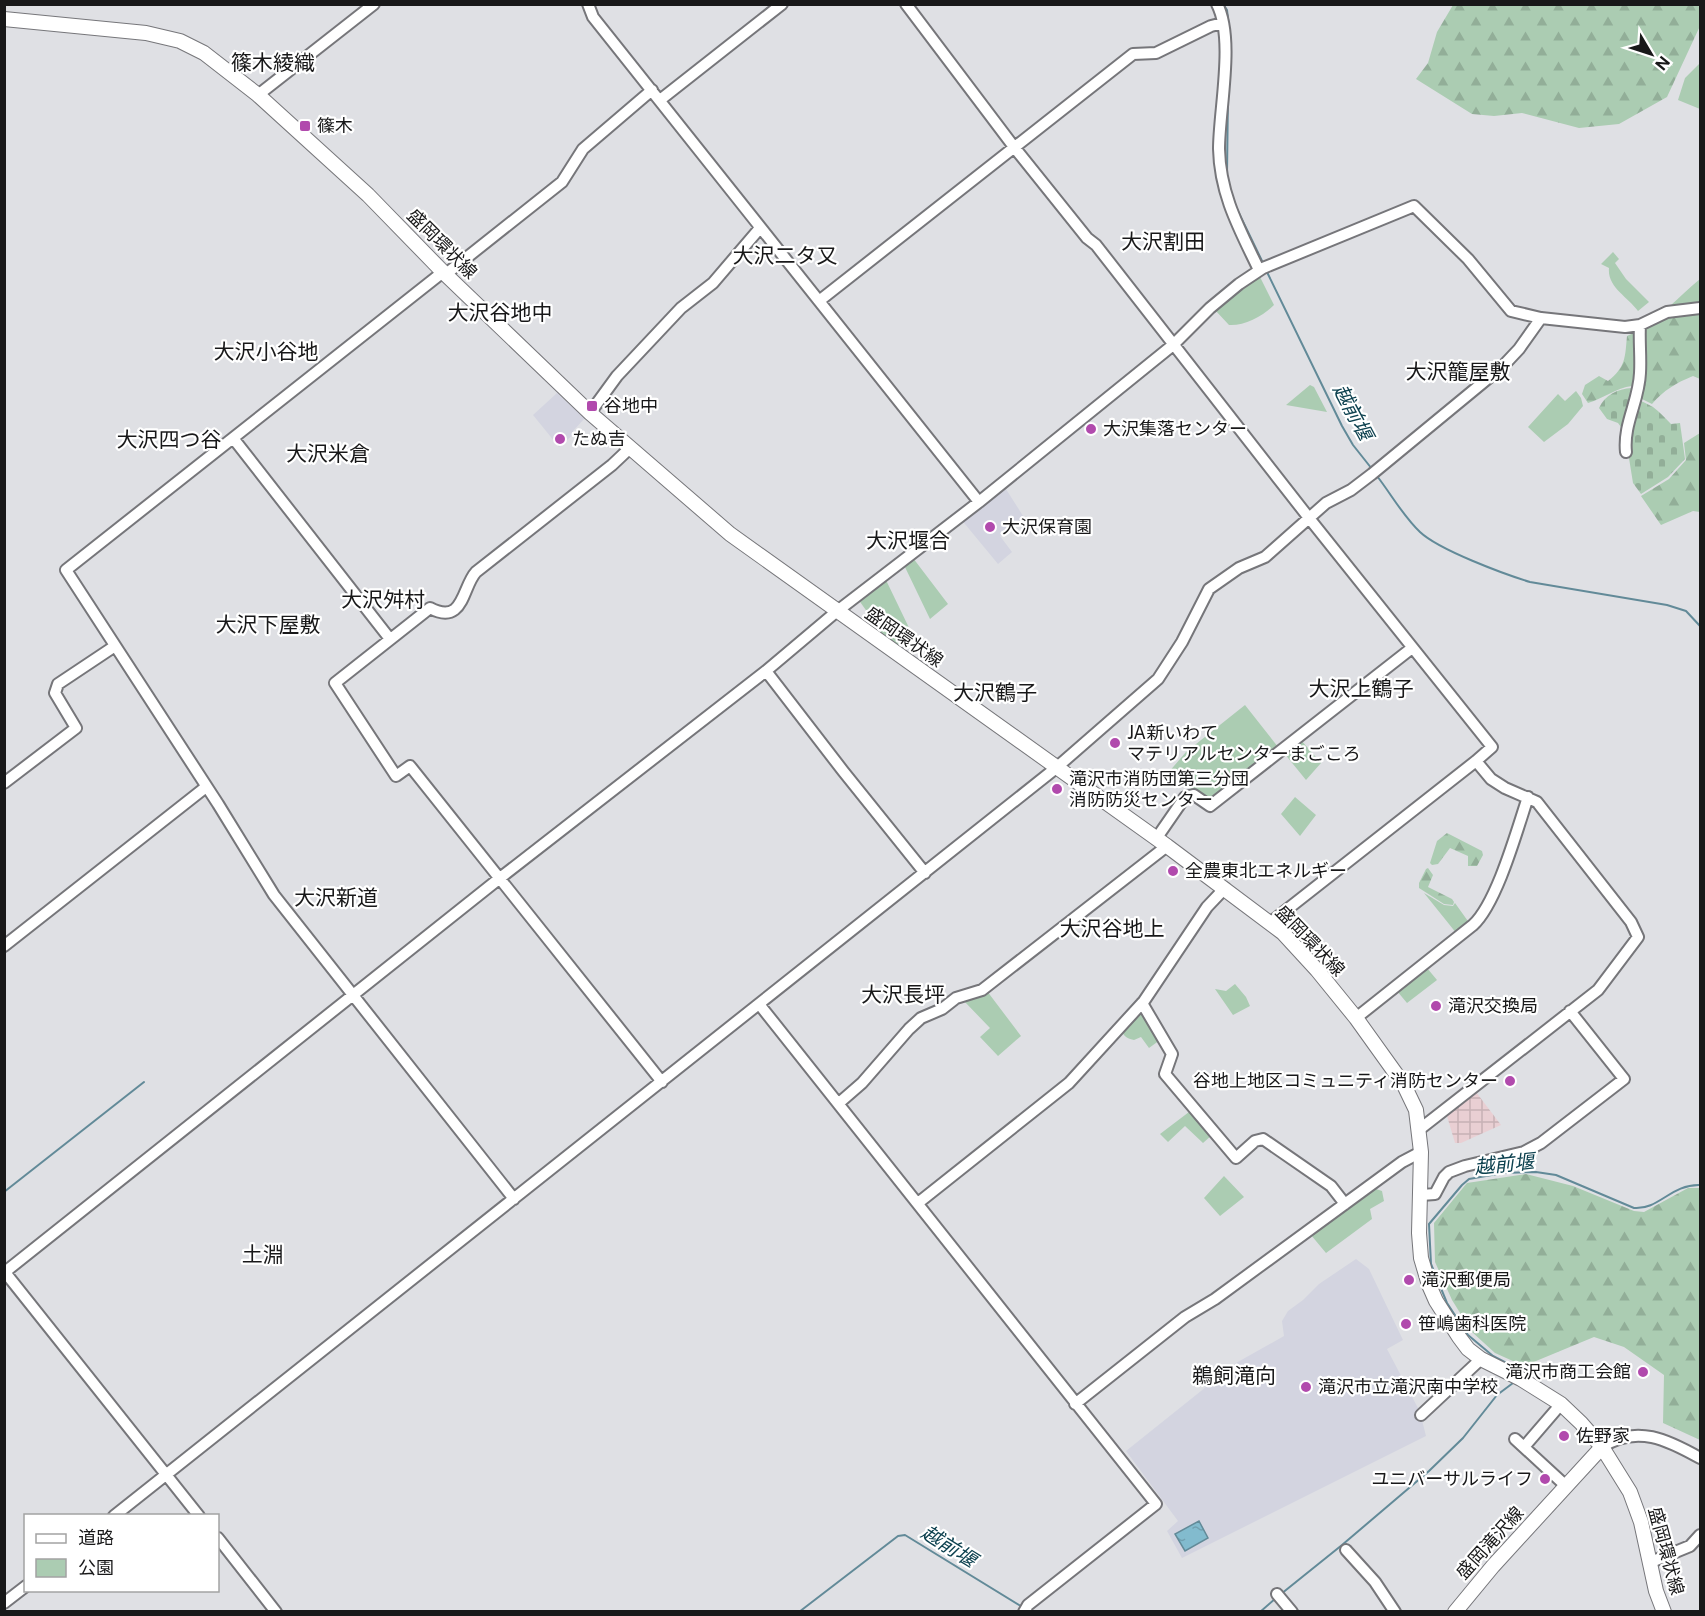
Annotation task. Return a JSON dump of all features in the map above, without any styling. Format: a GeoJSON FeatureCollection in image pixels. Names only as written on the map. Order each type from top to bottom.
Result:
{"type":"FeatureCollection","features":[{"type":"Feature","properties":{"kind":"main road","name":"盛岡環状線"},"geometry":{"type":"LineString","coordinates":[[4,19],[146,33],[180,41],[204,53],[258,95],[368,195],[590,413],[730,534],[1271,922],[1305,957],[1356,1018],[1404,1085],[1416,1110],[1421,1152],[1421,1258],[1429,1285],[1468,1349],[1481,1359],[1521,1379],[1561,1404],[1602,1447],[1630,1492],[1641,1522],[1656,1591],[1664,1611]]}},
{"type":"Feature","properties":{"kind":"main road","name":"盛岡滝沢線"},"geometry":{"type":"LineString","coordinates":[[1455,1611],[1602,1447]]}},
{"type":"Feature","properties":{"kind":"street"},"geometry":{"type":"LineString","coordinates":[[258,95],[374,4]]}},
{"type":"Feature","properties":{"kind":"street"},"geometry":{"type":"LineString","coordinates":[[588,4],[593,17],[979,502]]}},
{"type":"Feature","properties":{"kind":"street"},"geometry":{"type":"LineString","coordinates":[[660,100],[782,4]]}},
{"type":"Feature","properties":{"kind":"street"},"geometry":{"type":"LineString","coordinates":[[906,4],[1014,147],[1087,238],[1096,245],[1309,518],[1492,747],[1271,922]]}},
{"type":"Feature","properties":{"kind":"street"},"geometry":{"type":"LineString","coordinates":[[1217,4],[1224,23],[1224,76],[1219,149],[1223,183],[1229,208],[1263,268]]}},
{"type":"Feature","properties":{"kind":"street"},"geometry":{"type":"LineString","coordinates":[[819,301],[1133,54],[1156,53],[1211,26],[1224,23]]}},
{"type":"Feature","properties":{"kind":"street"},"geometry":{"type":"LineString","coordinates":[[514,1198],[274,895],[66,570],[562,182],[583,149],[652,90]]}},
{"type":"Feature","properties":{"kind":"street"},"geometry":{"type":"LineString","coordinates":[[198,1514],[5,1271],[766,670],[836,612],[979,502],[1173,345],[1210,308],[1263,268],[1414,206],[1468,259],[1511,311],[1541,318],[1625,327],[1640,325],[1667,312],[1701,308]]}},
{"type":"Feature","properties":{"kind":"street"},"geometry":{"type":"LineString","coordinates":[[590,413],[617,376],[681,308],[714,284],[760,228]]}},
{"type":"Feature","properties":{"kind":"street"},"geometry":{"type":"LineString","coordinates":[[115,1514],[1056,768],[1158,679],[1182,642],[1209,589],[1226,576],[1265,557],[1326,503],[1351,490],[1374,472],[1503,366],[1519,349],[1541,318]]}},
{"type":"Feature","properties":{"kind":"street"},"geometry":{"type":"LineString","coordinates":[[1626,452],[1624,435],[1635,404],[1640,373],[1638,346],[1640,325]]}},
{"type":"Feature","properties":{"kind":"street"},"geometry":{"type":"LineString","coordinates":[[233,438],[390,639]]}},
{"type":"Feature","properties":{"kind":"street"},"geometry":{"type":"LineString","coordinates":[[630,448],[612,465],[477,572],[470,579],[468,592],[453,611],[445,613],[430,608],[335,683],[396,776],[410,766],[662,1082]]}},
{"type":"Feature","properties":{"kind":"street"},"geometry":{"type":"LineString","coordinates":[[4,783],[76,728],[55,693],[58,684],[115,646]]}},
{"type":"Feature","properties":{"kind":"street"},"geometry":{"type":"LineString","coordinates":[[839,1103],[862,1083],[921,1018],[942,1009],[956,998],[982,990],[1161,842],[1185,797],[1194,795],[1210,806],[1412,648]]}},
{"type":"Feature","properties":{"kind":"street"},"geometry":{"type":"LineString","coordinates":[[766,670],[925,873]]}},
{"type":"Feature","properties":{"kind":"street"},"geometry":{"type":"LineString","coordinates":[[1420,1129],[1598,990],[1638,937],[1631,922],[1537,802],[1491,779],[1476,761]]}},
{"type":"Feature","properties":{"kind":"street"},"geometry":{"type":"LineString","coordinates":[[4,946],[206,787]]}},
{"type":"Feature","properties":{"kind":"street"},"geometry":{"type":"LineString","coordinates":[[1356,1018],[1481,917],[1495,891],[1528,797]]}},
{"type":"Feature","properties":{"kind":"street"},"geometry":{"type":"LineString","coordinates":[[918,1203],[1069,1083],[1142,1003],[1207,907],[1225,888]]}},
{"type":"Feature","properties":{"kind":"street"},"geometry":{"type":"LineString","coordinates":[[1142,1003],[1172,1054],[1165,1074],[1236,1158],[1255,1141],[1263,1139],[1331,1186],[1345,1204]]}},
{"type":"Feature","properties":{"kind":"street"},"geometry":{"type":"LineString","coordinates":[[759,1004],[1156,1504],[1025,1609]]}},
{"type":"Feature","properties":{"kind":"street"},"geometry":{"type":"LineString","coordinates":[[1421,1195],[1435,1194],[1449,1172],[1524,1152],[1541,1143],[1624,1079],[1570,1011]]}},
{"type":"Feature","properties":{"kind":"street"},"geometry":{"type":"LineString","coordinates":[[1076,1404],[1185,1317],[1215,1299],[1402,1162],[1421,1152]]}},
{"type":"Feature","properties":{"kind":"street"},"geometry":{"type":"LineString","coordinates":[[1421,1415],[1481,1359]]}},
{"type":"Feature","properties":{"kind":"street"},"geometry":{"type":"LineString","coordinates":[[1524,1447],[1561,1404]]}},
{"type":"Feature","properties":{"kind":"street"},"geometry":{"type":"LineString","coordinates":[[1602,1447],[1614,1439],[1656,1437],[1701,1458]]}},
{"type":"Feature","properties":{"kind":"street"},"geometry":{"type":"LineString","coordinates":[[1515,1439],[1566,1485]]}},
{"type":"Feature","properties":{"kind":"street"},"geometry":{"type":"LineString","coordinates":[[1651,1562],[1690,1546],[1701,1535]]}},
{"type":"Feature","properties":{"kind":"street"},"geometry":{"type":"LineString","coordinates":[[219,1539],[276,1611]]}},
{"type":"Feature","properties":{"kind":"street"},"geometry":{"type":"LineString","coordinates":[[1346,1550],[1375,1582],[1395,1611]]}},
{"type":"Feature","properties":{"kind":"street"},"geometry":{"type":"LineString","coordinates":[[4,1603],[24,1588]]}},
{"type":"Feature","properties":{"kind":"street"},"geometry":{"type":"LineString","coordinates":[[1279,1596],[1292,1611]]}},
{"type":"Feature","properties":{"kind":"shaded area"},"geometry":{"type":"Polygon","coordinates":[[[557,393],[585,418],[573,431],[575,433],[559,447],[533,415],[557,393]]]}},
{"type":"Feature","properties":{"kind":"shaded area","name":"大沢保育園"},"geometry":{"type":"Polygon","coordinates":[[[1004,486],[1025,519],[1000,536],[1012,552],[998,564],[960,518],[1004,486]]]}},
{"type":"Feature","properties":{"kind":"shaded area"},"geometry":{"type":"Polygon","coordinates":[[[1476,1092],[1501,1125],[1461,1143],[1455,1143],[1447,1116],[1476,1092]]]}},
{"type":"Feature","properties":{"kind":"shaded area","name":"滝沢市立滝沢南中学校"},"geometry":{"type":"Polygon","coordinates":[[[1356,1259],[1369,1269],[1403,1340],[1387,1349],[1420,1412],[1426,1436],[1182,1558],[1167,1531],[1178,1521],[1126,1451],[1236,1363],[1284,1336],[1282,1321],[1288,1311],[1319,1284],[1356,1259]]]}},
{"type":"Feature","properties":{"kind":"green space"},"geometry":{"type":"Polygon","coordinates":[[[1453,5],[1700,5],[1700,26],[1667,97],[1619,124],[1579,128],[1522,113],[1494,116],[1472,114],[1416,79],[1428,63],[1437,32],[1453,5]]]}},
{"type":"Feature","properties":{"kind":"green space"},"geometry":{"type":"Polygon","coordinates":[[[1700,63],[1700,109],[1678,100],[1685,78],[1700,63]]]}},
{"type":"Feature","properties":{"kind":"green space"},"geometry":{"type":"Polygon","coordinates":[[[1613,252],[1619,259],[1615,263],[1626,279],[1649,302],[1638,311],[1611,281],[1609,268],[1601,264],[1613,252]]]}},
{"type":"Feature","properties":{"kind":"green space"},"geometry":{"type":"Polygon","coordinates":[[[1260,277],[1274,305],[1253,320],[1229,325],[1215,310],[1251,281],[1260,277]]]}},
{"type":"Feature","properties":{"kind":"green space"},"geometry":{"type":"Polygon","coordinates":[[[1700,279],[1700,302],[1670,306],[1688,289],[1700,279]]]}},
{"type":"Feature","properties":{"kind":"green space"},"geometry":{"type":"Polygon","coordinates":[[[1700,314],[1700,379],[1693,376],[1681,381],[1652,404],[1642,399],[1632,386],[1588,403],[1582,394],[1585,385],[1599,376],[1608,381],[1614,376],[1625,356],[1627,336],[1666,318],[1700,314]]]}},
{"type":"Feature","properties":{"kind":"green space"},"geometry":{"type":"Polygon","coordinates":[[[1310,385],[1314,387],[1327,412],[1286,405],[1310,385]]]}},
{"type":"Feature","properties":{"kind":"green space"},"geometry":{"type":"Polygon","coordinates":[[[1632,388],[1637,398],[1656,409],[1671,424],[1680,423],[1685,459],[1668,477],[1641,494],[1633,483],[1627,435],[1618,423],[1607,419],[1599,408],[1612,394],[1632,388]]]}},
{"type":"Feature","properties":{"kind":"green space"},"geometry":{"type":"Polygon","coordinates":[[[1576,391],[1583,406],[1568,424],[1544,442],[1528,427],[1558,394],[1565,401],[1576,391]]]}},
{"type":"Feature","properties":{"kind":"green space"},"geometry":{"type":"Polygon","coordinates":[[[1700,433],[1700,512],[1693,511],[1661,525],[1641,496],[1669,479],[1686,460],[1684,443],[1700,433]]]}},
{"type":"Feature","properties":{"kind":"green space"},"geometry":{"type":"Polygon","coordinates":[[[913,558],[948,604],[930,619],[904,565],[913,558]]]}},
{"type":"Feature","properties":{"kind":"green space"},"geometry":{"type":"Polygon","coordinates":[[[885,578],[912,634],[896,647],[876,634],[868,613],[858,599],[885,578]]]}},
{"type":"Feature","properties":{"kind":"green space"},"geometry":{"type":"Polygon","coordinates":[[[1245,705],[1278,747],[1209,802],[1168,773],[1186,752],[1245,705]]]}},
{"type":"Feature","properties":{"kind":"green space"},"geometry":{"type":"Polygon","coordinates":[[[1301,740],[1321,763],[1306,780],[1284,753],[1301,740]]]}},
{"type":"Feature","properties":{"kind":"green space"},"geometry":{"type":"Polygon","coordinates":[[[1295,797],[1316,815],[1300,836],[1281,814],[1295,797]]]}},
{"type":"Feature","properties":{"kind":"green space"},"geometry":{"type":"Polygon","coordinates":[[[1447,833],[1482,851],[1483,855],[1477,866],[1468,866],[1468,856],[1450,848],[1438,864],[1430,863],[1437,841],[1447,833]]]}},
{"type":"Feature","properties":{"kind":"green space"},"geometry":{"type":"Polygon","coordinates":[[[1428,868],[1433,875],[1428,887],[1452,899],[1453,905],[1444,904],[1419,888],[1419,883],[1428,868]]]}},
{"type":"Feature","properties":{"kind":"green space"},"geometry":{"type":"Polygon","coordinates":[[[1424,893],[1444,905],[1453,906],[1455,903],[1470,924],[1457,934],[1424,893]]]}},
{"type":"Feature","properties":{"kind":"green space"},"geometry":{"type":"Polygon","coordinates":[[[1427,968],[1437,980],[1407,1003],[1397,991],[1427,968]]]}},
{"type":"Feature","properties":{"kind":"green space"},"geometry":{"type":"Polygon","coordinates":[[[1235,984],[1250,1006],[1233,1015],[1215,989],[1226,991],[1235,984]]]}},
{"type":"Feature","properties":{"kind":"green space"},"geometry":{"type":"Polygon","coordinates":[[[987,991],[1021,1036],[998,1056],[980,1037],[990,1028],[964,1001],[987,991]]]}},
{"type":"Feature","properties":{"kind":"green space"},"geometry":{"type":"Polygon","coordinates":[[[1142,1010],[1160,1040],[1149,1048],[1141,1037],[1130,1039],[1122,1030],[1142,1010]]]}},
{"type":"Feature","properties":{"kind":"green space"},"geometry":{"type":"Polygon","coordinates":[[[1189,1112],[1193,1112],[1212,1135],[1203,1143],[1185,1126],[1168,1142],[1160,1134],[1189,1112]]]}},
{"type":"Feature","properties":{"kind":"green space"},"geometry":{"type":"Polygon","coordinates":[[[1526,1174],[1573,1186],[1634,1211],[1644,1212],[1688,1188],[1700,1188],[1700,1440],[1663,1423],[1664,1375],[1624,1347],[1594,1337],[1524,1366],[1495,1353],[1472,1332],[1452,1300],[1435,1262],[1434,1223],[1467,1183],[1526,1174]]]}},
{"type":"Feature","properties":{"kind":"green space"},"geometry":{"type":"Polygon","coordinates":[[[1224,1176],[1244,1197],[1220,1216],[1204,1198],[1224,1176]]]}},
{"type":"Feature","properties":{"kind":"green space"},"geometry":{"type":"Polygon","coordinates":[[[1373,1188],[1382,1191],[1384,1201],[1370,1209],[1372,1219],[1326,1253],[1311,1235],[1373,1188]]]}},
{"type":"Feature","properties":{"kind":"water"},"geometry":{"type":"Polygon","coordinates":[[[1199,1521],[1208,1538],[1185,1551],[1175,1534],[1199,1521]]]}},
{"type":"Feature","properties":{"kind":"waterway","name":"越前堰"},"geometry":{"type":"LineString","coordinates":[[1223,4],[1227,10],[1230,36]]}},
{"type":"Feature","properties":{"kind":"waterway","name":"越前堰"},"geometry":{"type":"LineString","coordinates":[[1227,174],[1228,93]]}},
{"type":"Feature","properties":{"kind":"waterway","name":"越前堰"},"geometry":{"type":"LineString","coordinates":[[1235,205],[1264,265]]}},
{"type":"Feature","properties":{"kind":"waterway","name":"越前堰"},"geometry":{"type":"LineString","coordinates":[[1266,270],[1342,426],[1353,445],[1372,469]]}},
{"type":"Feature","properties":{"kind":"waterway","name":"越前堰"},"geometry":{"type":"LineString","coordinates":[[1377,476],[1420,532],[1456,554],[1530,582],[1667,605],[1686,611],[1700,626]]}},
{"type":"Feature","properties":{"kind":"waterway"},"geometry":{"type":"LineString","coordinates":[[4,1192],[144,1082]]}},
{"type":"Feature","properties":{"kind":"waterway","name":"越前堰"},"geometry":{"type":"LineString","coordinates":[[1518,1371],[1493,1356],[1468,1335],[1447,1303],[1431,1264],[1429,1224],[1462,1185],[1469,1179],[1503,1173],[1536,1172],[1556,1175],[1634,1208],[1651,1205],[1681,1188],[1700,1185]]}},
{"type":"Feature","properties":{"kind":"waterway","name":"越前堰"},"geometry":{"type":"LineString","coordinates":[[1281,1594],[1429,1471],[1463,1438],[1497,1395],[1513,1383]]}},
{"type":"Feature","properties":{"kind":"waterway","name":"越前堰"},"geometry":{"type":"LineString","coordinates":[[799,1612],[898,1536],[905,1535],[1024,1608]]}},
{"type":"Feature","properties":{"kind":"waterway","name":"越前堰"},"geometry":{"type":"LineString","coordinates":[[1260,1612],[1276,1598]]}},
{"type":"Feature","properties":{"kind":"place","name":"篠木"},"geometry":{"type":"Point","coordinates":[305,126]}},
{"type":"Feature","properties":{"kind":"place","name":"谷地中"},"geometry":{"type":"Point","coordinates":[592,406]}},
{"type":"Feature","properties":{"kind":"place","name":"大沢集落センター"},"geometry":{"type":"Point","coordinates":[1091,429]}},
{"type":"Feature","properties":{"kind":"place","name":"たぬ吉"},"geometry":{"type":"Point","coordinates":[560,439]}},
{"type":"Feature","properties":{"kind":"place","name":"大沢保育園"},"geometry":{"type":"Point","coordinates":[990,527]}},
{"type":"Feature","properties":{"kind":"place","name":"JA新いわて マテリアルセンターまごころ"},"geometry":{"type":"Point","coordinates":[1115,743]}},
{"type":"Feature","properties":{"kind":"place","name":"滝沢市消防団第三分団 消防防災センター"},"geometry":{"type":"Point","coordinates":[1057,789]}},
{"type":"Feature","properties":{"kind":"place","name":"全農東北エネルギー"},"geometry":{"type":"Point","coordinates":[1173,871]}},
{"type":"Feature","properties":{"kind":"place","name":"滝沢交換局"},"geometry":{"type":"Point","coordinates":[1436,1006]}},
{"type":"Feature","properties":{"kind":"place","name":"谷地上地区コミュニティ消防センター"},"geometry":{"type":"Point","coordinates":[1510,1081]}},
{"type":"Feature","properties":{"kind":"place","name":"滝沢郵便局"},"geometry":{"type":"Point","coordinates":[1409,1280]}},
{"type":"Feature","properties":{"kind":"place","name":"笹嶋歯科医院"},"geometry":{"type":"Point","coordinates":[1406,1324]}},
{"type":"Feature","properties":{"kind":"place","name":"滝沢市商工会館"},"geometry":{"type":"Point","coordinates":[1643,1372]}},
{"type":"Feature","properties":{"kind":"place","name":"滝沢市立滝沢南中学校"},"geometry":{"type":"Point","coordinates":[1306,1387]}},
{"type":"Feature","properties":{"kind":"place","name":"佐野家"},"geometry":{"type":"Point","coordinates":[1564,1436]}},
{"type":"Feature","properties":{"kind":"place","name":"ユニバーサルライフ"},"geometry":{"type":"Point","coordinates":[1545,1479]}},
{"type":"Feature","properties":{"kind":"district","name":"篠木綾織"},"geometry":{"type":"Point","coordinates":[273,63]}},
{"type":"Feature","properties":{"kind":"district","name":"大沢割田"},"geometry":{"type":"Point","coordinates":[1163,242]}},
{"type":"Feature","properties":{"kind":"district","name":"大沢二タ又"},"geometry":{"type":"Point","coordinates":[785,256]}},
{"type":"Feature","properties":{"kind":"district","name":"大沢谷地中"},"geometry":{"type":"Point","coordinates":[500,313]}},
{"type":"Feature","properties":{"kind":"district","name":"大沢小谷地"},"geometry":{"type":"Point","coordinates":[266,352]}},
{"type":"Feature","properties":{"kind":"district","name":"大沢籠屋敷"},"geometry":{"type":"Point","coordinates":[1458,372]}},
{"type":"Feature","properties":{"kind":"district","name":"大沢四つ谷"},"geometry":{"type":"Point","coordinates":[169,440]}},
{"type":"Feature","properties":{"kind":"district","name":"大沢米倉"},"geometry":{"type":"Point","coordinates":[328,454]}},
{"type":"Feature","properties":{"kind":"district","name":"大沢堰合"},"geometry":{"type":"Point","coordinates":[908,541]}},
{"type":"Feature","properties":{"kind":"district","name":"大沢舛村"},"geometry":{"type":"Point","coordinates":[383,600]}},
{"type":"Feature","properties":{"kind":"district","name":"大沢下屋敷"},"geometry":{"type":"Point","coordinates":[268,625]}},
{"type":"Feature","properties":{"kind":"district","name":"大沢上鶴子"},"geometry":{"type":"Point","coordinates":[1361,689]}},
{"type":"Feature","properties":{"kind":"district","name":"大沢鶴子"},"geometry":{"type":"Point","coordinates":[995,693]}},
{"type":"Feature","properties":{"kind":"district","name":"大沢新道"},"geometry":{"type":"Point","coordinates":[336,898]}},
{"type":"Feature","properties":{"kind":"district","name":"大沢谷地上"},"geometry":{"type":"Point","coordinates":[1112,929]}},
{"type":"Feature","properties":{"kind":"district","name":"大沢長坪"},"geometry":{"type":"Point","coordinates":[903,995]}},
{"type":"Feature","properties":{"kind":"district","name":"土淵"},"geometry":{"type":"Point","coordinates":[263,1255]}},
{"type":"Feature","properties":{"kind":"district","name":"鵜飼滝向"},"geometry":{"type":"Point","coordinates":[1234,1376]}}]}
